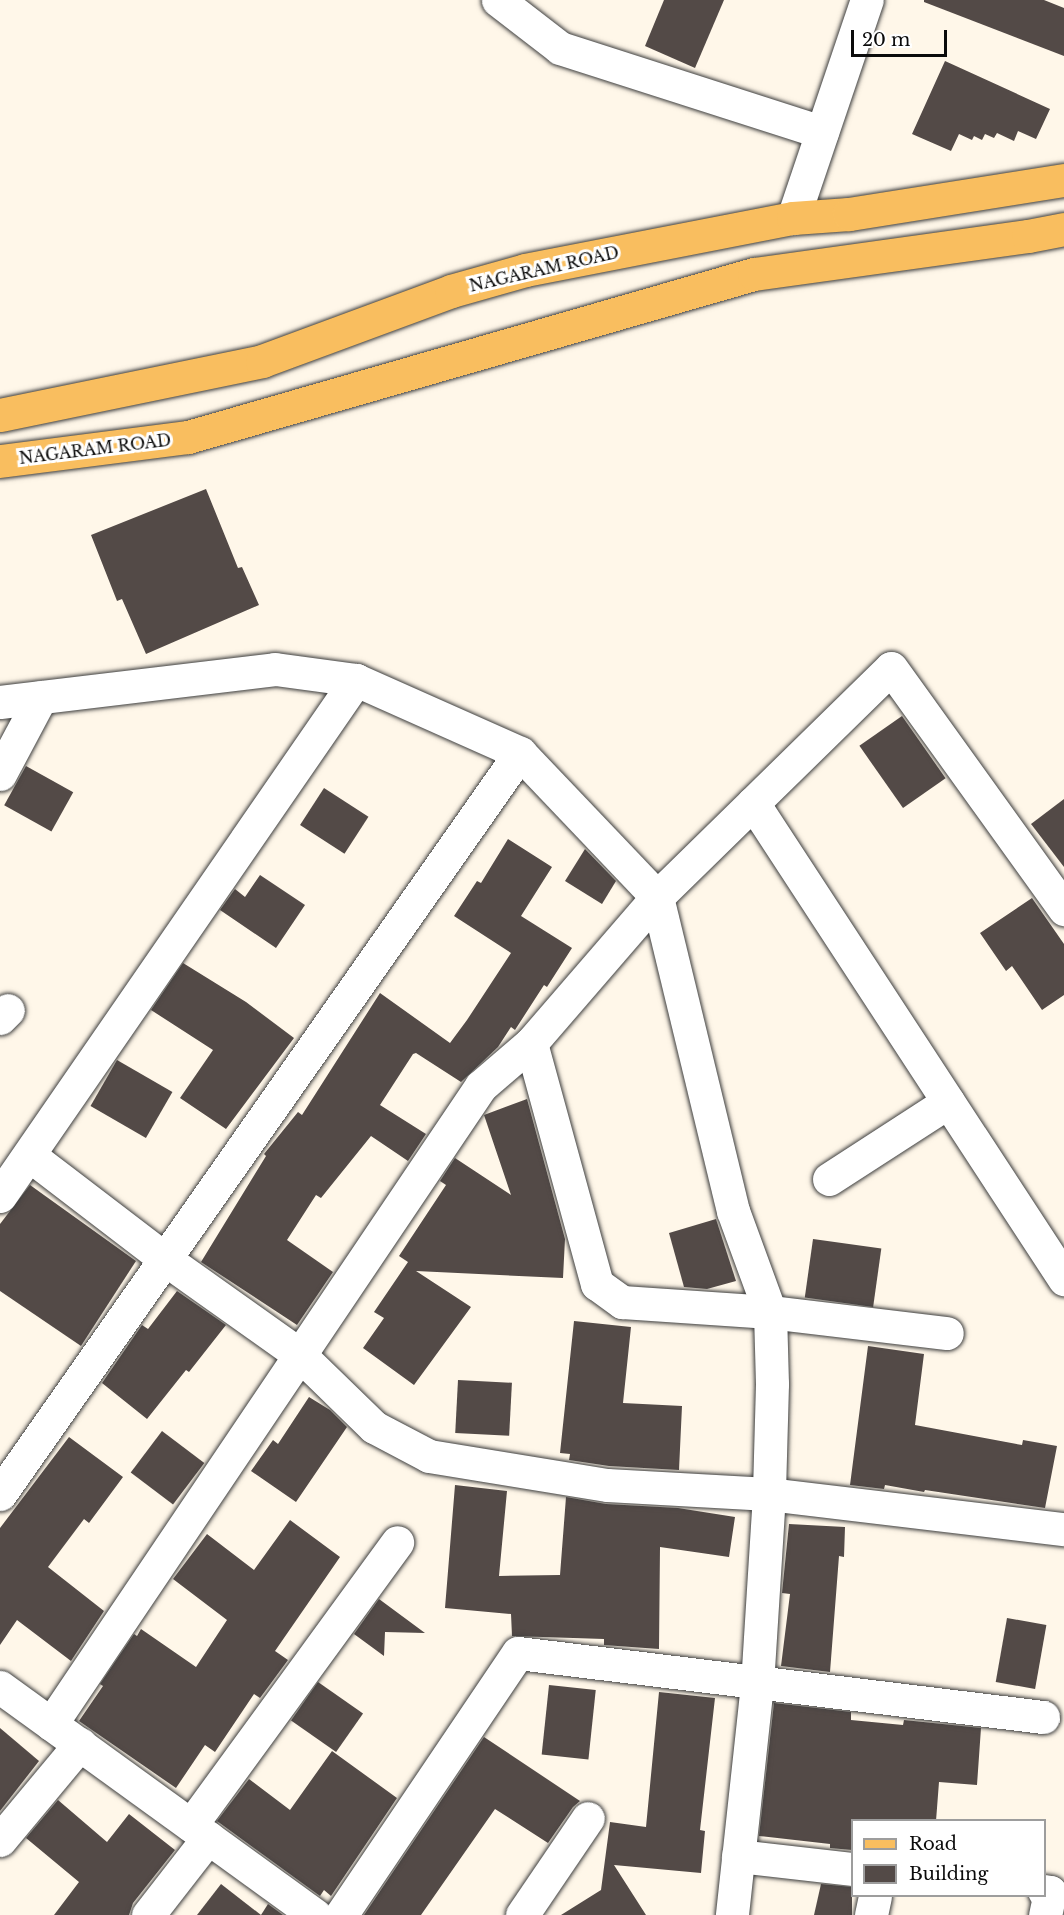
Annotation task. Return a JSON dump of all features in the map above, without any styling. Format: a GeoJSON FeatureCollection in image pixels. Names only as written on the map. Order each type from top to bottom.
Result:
{"type":"FeatureCollection","features":[{"type":"Feature","properties":{"kind":"main road","name":"NAGARAM ROAD"},"geometry":{"type":"LineString","coordinates":[[0,415],[262,361],[451,291],[525,270],[793,218],[849,214],[1064,180]]}},
{"type":"Feature","properties":{"kind":"main road","name":"NAGARAM ROAD"},"geometry":{"type":"LineString","coordinates":[[0,461],[188,437],[477,356],[754,274],[1064,229]]}},
{"type":"Feature","properties":{"kind":"street"},"geometry":{"type":"LineString","coordinates":[[498,0],[560,48],[822,132]]}},
{"type":"Feature","properties":{"kind":"street"},"geometry":{"type":"LineString","coordinates":[[793,218],[867,0]]}},
{"type":"Feature","properties":{"kind":"street"},"geometry":{"type":"LineString","coordinates":[[51,1724],[481,1086],[531,1043],[657,897],[891,668],[1064,909]]}},
{"type":"Feature","properties":{"kind":"street"},"geometry":{"type":"LineString","coordinates":[[0,702],[275,669],[356,680],[520,753],[657,897],[733,1211],[770,1312],[772,1384],[769,1494],[757,1684],[732,1915]]}},
{"type":"Feature","properties":{"kind":"street"},"geometry":{"type":"LineString","coordinates":[[0,1196],[356,680]]}},
{"type":"Feature","properties":{"kind":"street"},"geometry":{"type":"LineString","coordinates":[[0,774],[41,697]]}},
{"type":"Feature","properties":{"kind":"street"},"geometry":{"type":"LineString","coordinates":[[0,1494],[520,753]]}},
{"type":"Feature","properties":{"kind":"street"},"geometry":{"type":"LineString","coordinates":[[753,803],[1064,1279]]}},
{"type":"Feature","properties":{"kind":"street"},"geometry":{"type":"LineString","coordinates":[[531,1043],[597,1284],[622,1302],[770,1312],[948,1333]]}},
{"type":"Feature","properties":{"kind":"street"},"geometry":{"type":"LineString","coordinates":[[829,1179],[948,1102]]}},
{"type":"Feature","properties":{"kind":"street"},"geometry":{"type":"LineString","coordinates":[[29,1155],[165,1259],[300,1355],[374,1427],[429,1456],[607,1485],[769,1494],[1064,1529]]}},
{"type":"Feature","properties":{"kind":"street"},"geometry":{"type":"LineString","coordinates":[[148,1915],[200,1831],[397,1542]]}},
{"type":"Feature","properties":{"kind":"street"},"geometry":{"type":"LineString","coordinates":[[341,1915],[518,1653],[757,1684],[1043,1717]]}},
{"type":"Feature","properties":{"kind":"street"},"geometry":{"type":"LineString","coordinates":[[0,1687],[315,1915]]}},
{"type":"Feature","properties":{"kind":"street"},"geometry":{"type":"LineString","coordinates":[[0,1840],[80,1744]]}},
{"type":"Feature","properties":{"kind":"street"},"geometry":{"type":"LineString","coordinates":[[522,1915],[588,1818]]}},
{"type":"Feature","properties":{"kind":"street"},"geometry":{"type":"LineString","coordinates":[[738,1856],[851,1869]]}},
{"type":"Feature","properties":{"kind":"street"},"geometry":{"type":"LineString","coordinates":[[1045,1915],[1050,1892],[1046,1891]]}},
{"type":"Feature","properties":{"kind":"street"},"geometry":{"type":"LineString","coordinates":[[871,1915],[875,1897]]}},
{"type":"Feature","properties":{"kind":"building"},"geometry":{"type":"Polygon","coordinates":[[[664,0],[724,0],[695,68],[645,46],[664,0]]]}},
{"type":"Feature","properties":{"kind":"building"},"geometry":{"type":"Polygon","coordinates":[[[924,0],[1044,0],[1064,8],[1064,56],[924,2],[924,0]]]}},
{"type":"Feature","properties":{"kind":"building"},"geometry":{"type":"Polygon","coordinates":[[[945,61],[1050,109],[1036,139],[1018,131],[1014,141],[997,133],[994,138],[985,134],[982,140],[974,136],[972,140],[959,134],[951,151],[912,134],[945,61]]]}},
{"type":"Feature","properties":{"kind":"building"},"geometry":{"type":"Polygon","coordinates":[[[206,489],[238,568],[242,567],[259,605],[146,654],[122,599],[117,601],[91,535],[206,489]]]}},
{"type":"Feature","properties":{"kind":"building"},"geometry":{"type":"Polygon","coordinates":[[[902,716],[946,778],[903,808],[859,746],[902,716]]]}},
{"type":"Feature","properties":{"kind":"building"},"geometry":{"type":"Polygon","coordinates":[[[26,766],[73,792],[51,832],[4,805],[26,766]]]}},
{"type":"Feature","properties":{"kind":"building"},"geometry":{"type":"Polygon","coordinates":[[[324,788],[368,817],[344,854],[300,825],[324,788]]]}},
{"type":"Feature","properties":{"kind":"building"},"geometry":{"type":"Polygon","coordinates":[[[1064,799],[1064,867],[1031,824],[1064,799]]]}},
{"type":"Feature","properties":{"kind":"building"},"geometry":{"type":"Polygon","coordinates":[[[508,839],[552,867],[521,916],[572,948],[547,987],[544,985],[515,1030],[511,1027],[498,1047],[461,1082],[416,1053],[413,1054],[380,1105],[426,1134],[408,1161],[371,1136],[321,1198],[316,1195],[287,1240],[333,1272],[297,1325],[201,1262],[266,1156],[264,1154],[298,1112],[302,1115],[380,993],[450,1043],[467,1020],[511,953],[454,916],[477,881],[481,883],[508,839]]]}},
{"type":"Feature","properties":{"kind":"building"},"geometry":{"type":"Polygon","coordinates":[[[585,849],[616,881],[602,904],[565,881],[585,849]]]}},
{"type":"Feature","properties":{"kind":"building"},"geometry":{"type":"Polygon","coordinates":[[[260,875],[305,905],[276,948],[220,910],[235,889],[245,897],[260,875]]]}},
{"type":"Feature","properties":{"kind":"building"},"geometry":{"type":"Polygon","coordinates":[[[1032,898],[1064,944],[1064,995],[1042,1010],[1012,966],[1006,971],[980,933],[1032,898]]]}},
{"type":"Feature","properties":{"kind":"building"},"geometry":{"type":"Polygon","coordinates":[[[183,963],[246,1002],[294,1038],[226,1129],[180,1098],[213,1050],[151,1010],[183,963]]]}},
{"type":"Feature","properties":{"kind":"building"},"geometry":{"type":"Polygon","coordinates":[[[117,1060],[172,1092],[146,1138],[90,1106],[117,1060]]]}},
{"type":"Feature","properties":{"kind":"building"},"geometry":{"type":"Polygon","coordinates":[[[527,1099],[565,1239],[563,1278],[416,1271],[471,1307],[414,1385],[363,1348],[384,1318],[374,1312],[408,1262],[399,1256],[446,1185],[440,1181],[455,1158],[511,1195],[484,1115],[527,1099]]]}},
{"type":"Feature","properties":{"kind":"building"},"geometry":{"type":"Polygon","coordinates":[[[30,1185],[136,1261],[81,1346],[0,1291],[0,1224],[30,1185]]]}},
{"type":"Feature","properties":{"kind":"building"},"geometry":{"type":"Polygon","coordinates":[[[716,1219],[736,1281],[707,1289],[684,1287],[669,1233],[716,1219]]]}},
{"type":"Feature","properties":{"kind":"building"},"geometry":{"type":"Polygon","coordinates":[[[813,1239],[881,1249],[873,1307],[805,1297],[813,1239]]]}},
{"type":"Feature","properties":{"kind":"building"},"geometry":{"type":"Polygon","coordinates":[[[177,1291],[226,1325],[189,1372],[186,1370],[147,1419],[102,1383],[142,1325],[148,1329],[177,1291]]]}},
{"type":"Feature","properties":{"kind":"building"},"geometry":{"type":"Polygon","coordinates":[[[574,1321],[631,1327],[623,1403],[682,1406],[679,1470],[609,1466],[569,1460],[570,1454],[560,1453],[574,1321]]]}},
{"type":"Feature","properties":{"kind":"building"},"geometry":{"type":"Polygon","coordinates":[[[868,1346],[924,1354],[915,1425],[1022,1445],[1023,1440],[1057,1446],[1045,1508],[885,1485],[884,1489],[850,1485],[868,1346]]]}},
{"type":"Feature","properties":{"kind":"building"},"geometry":{"type":"Polygon","coordinates":[[[458,1380],[512,1383],[509,1436],[455,1433],[458,1380]]]}},
{"type":"Feature","properties":{"kind":"building"},"geometry":{"type":"Polygon","coordinates":[[[309,1397],[330,1410],[347,1427],[296,1502],[251,1471],[273,1440],[278,1444],[309,1397]]]}},
{"type":"Feature","properties":{"kind":"building"},"geometry":{"type":"Polygon","coordinates":[[[162,1431],[204,1463],[173,1504],[131,1473],[162,1431]]]}},
{"type":"Feature","properties":{"kind":"building"},"geometry":{"type":"Polygon","coordinates":[[[69,1437],[123,1477],[89,1523],[84,1519],[48,1567],[104,1611],[71,1661],[17,1620],[0,1645],[0,1528],[69,1437]]]}},
{"type":"Feature","properties":{"kind":"building"},"geometry":{"type":"Polygon","coordinates":[[[455,1485],[507,1491],[499,1576],[560,1575],[566,1497],[606,1504],[678,1508],[735,1517],[729,1557],[660,1547],[659,1649],[604,1645],[604,1639],[512,1636],[511,1614],[445,1608],[455,1485]]]}},
{"type":"Feature","properties":{"kind":"building"},"geometry":{"type":"Polygon","coordinates":[[[290,1520],[340,1557],[275,1651],[288,1660],[260,1698],[254,1694],[215,1752],[205,1745],[176,1788],[79,1721],[103,1686],[100,1684],[134,1634],[137,1636],[141,1629],[196,1667],[227,1620],[173,1579],[207,1534],[254,1570],[290,1520]]]}},
{"type":"Feature","properties":{"kind":"building"},"geometry":{"type":"Polygon","coordinates":[[[789,1524],[845,1527],[844,1557],[839,1556],[830,1672],[781,1666],[790,1594],[782,1593],[789,1524]]]}},
{"type":"Feature","properties":{"kind":"building"},"geometry":{"type":"Polygon","coordinates":[[[379,1599],[425,1633],[385,1632],[384,1656],[354,1634],[379,1599]]]}},
{"type":"Feature","properties":{"kind":"building"},"geometry":{"type":"Polygon","coordinates":[[[1007,1618],[1046,1625],[1035,1689],[996,1682],[1007,1618]]]}},
{"type":"Feature","properties":{"kind":"building"},"geometry":{"type":"Polygon","coordinates":[[[318,1682],[363,1714],[336,1752],[291,1721],[318,1682]]]}},
{"type":"Feature","properties":{"kind":"building"},"geometry":{"type":"Polygon","coordinates":[[[549,1685],[596,1690],[588,1760],[542,1755],[549,1685]]]}},
{"type":"Feature","properties":{"kind":"building"},"geometry":{"type":"Polygon","coordinates":[[[659,1692],[715,1698],[700,1830],[705,1831],[701,1873],[614,1865],[646,1915],[561,1915],[601,1890],[610,1822],[646,1827],[659,1692]]]}},
{"type":"Feature","properties":{"kind":"building"},"geometry":{"type":"Polygon","coordinates":[[[774,1703],[851,1712],[851,1720],[903,1725],[904,1720],[981,1728],[977,1785],[939,1782],[936,1819],[851,1819],[851,1850],[830,1848],[830,1844],[759,1836],[774,1703]]]}},
{"type":"Feature","properties":{"kind":"building"},"geometry":{"type":"Polygon","coordinates":[[[0,1728],[39,1761],[0,1811],[0,1728]]]}},
{"type":"Feature","properties":{"kind":"building"},"geometry":{"type":"Polygon","coordinates":[[[484,1737],[580,1801],[573,1807],[548,1843],[495,1809],[421,1915],[364,1915],[484,1737]]]}},
{"type":"Feature","properties":{"kind":"building"},"geometry":{"type":"Polygon","coordinates":[[[332,1751],[397,1798],[331,1896],[324,1890],[320,1896],[217,1821],[249,1779],[290,1810],[332,1751]]]}},
{"type":"Feature","properties":{"kind":"building"},"geometry":{"type":"Polygon","coordinates":[[[58,1800],[107,1842],[129,1814],[175,1850],[133,1903],[129,1915],[54,1915],[79,1882],[26,1838],[58,1800]]]}},
{"type":"Feature","properties":{"kind":"building"},"geometry":{"type":"Polygon","coordinates":[[[221,1884],[261,1915],[197,1915],[221,1884]]]}},
{"type":"Feature","properties":{"kind":"building"},"geometry":{"type":"Polygon","coordinates":[[[821,1884],[851,1887],[852,1915],[814,1915],[821,1884]]]}},
{"type":"Feature","properties":{"kind":"building"},"geometry":{"type":"Polygon","coordinates":[[[268,1904],[283,1915],[261,1915],[268,1904]]]}}]}
